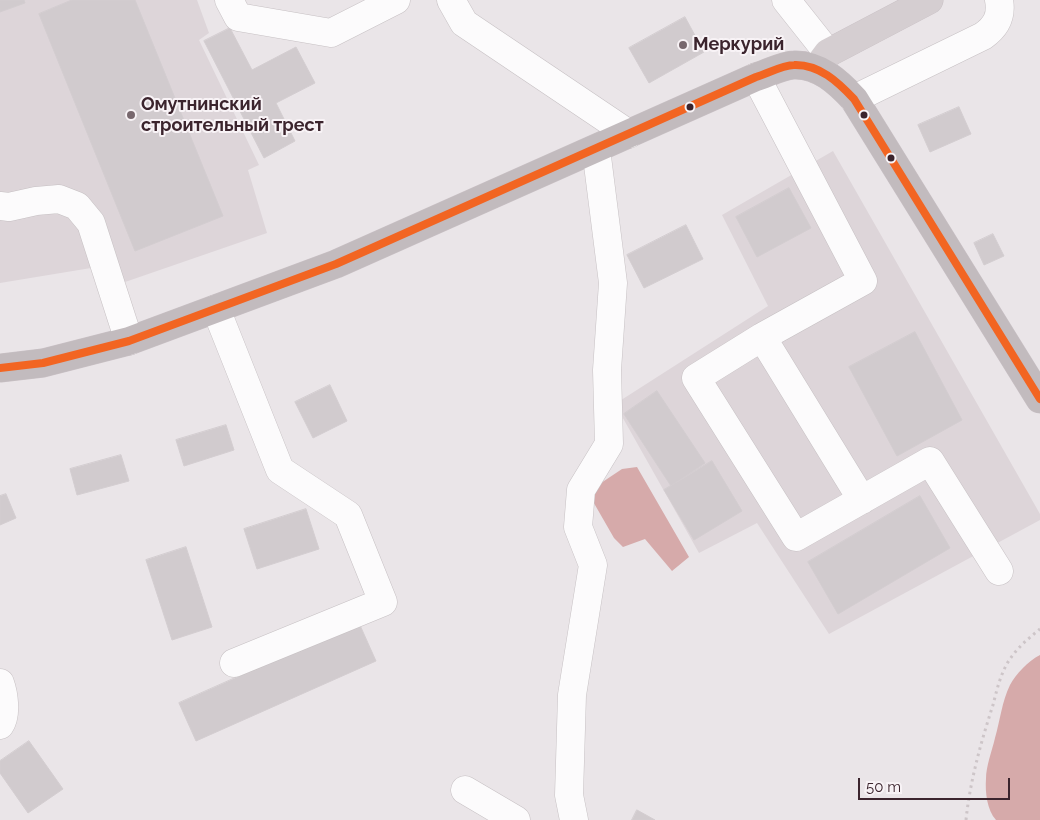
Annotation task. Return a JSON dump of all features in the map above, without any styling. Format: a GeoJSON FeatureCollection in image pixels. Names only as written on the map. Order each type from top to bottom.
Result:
{"type":"FeatureCollection","features":[{"type":"Feature","properties":{"kind":"highway"},"geometry":{"type":"LineString","coordinates":[[0,368],[43,363],[129,341],[216,309],[336,264],[756,77],[793,65],[822,61],[854,99],[1040,399]]}},
{"type":"Feature","properties":{"kind":"main road"},"geometry":{"type":"LineString","coordinates":[[822,61],[929,0]]}},
{"type":"Feature","properties":{"kind":"street"},"geometry":{"type":"LineString","coordinates":[[230,0],[238,17],[331,33],[396,0]]}},
{"type":"Feature","properties":{"kind":"street"},"geometry":{"type":"LineString","coordinates":[[451,0],[464,23],[629,134]]}},
{"type":"Feature","properties":{"kind":"street"},"geometry":{"type":"LineString","coordinates":[[786,0],[822,61]]}},
{"type":"Feature","properties":{"kind":"street"},"geometry":{"type":"LineString","coordinates":[[814,0],[822,61]]}},
{"type":"Feature","properties":{"kind":"street"},"geometry":{"type":"LineString","coordinates":[[854,99],[983,36],[1000,19],[999,0]]}},
{"type":"Feature","properties":{"kind":"street"},"geometry":{"type":"LineString","coordinates":[[756,77],[862,281],[762,337],[696,378],[796,537],[930,461],[999,571]]}},
{"type":"Feature","properties":{"kind":"street"},"geometry":{"type":"LineString","coordinates":[[574,820],[569,795],[572,695],[593,565],[578,527],[581,490],[609,444],[608,370],[613,283],[596,149]]}},
{"type":"Feature","properties":{"kind":"street"},"geometry":{"type":"LineString","coordinates":[[0,206],[9,207],[36,201],[59,199],[77,206],[91,223],[129,341]]}},
{"type":"Feature","properties":{"kind":"street"},"geometry":{"type":"LineString","coordinates":[[216,309],[280,470],[348,515],[382,602],[234,663]]}},
{"type":"Feature","properties":{"kind":"street"},"geometry":{"type":"LineString","coordinates":[[762,337],[862,500]]}},
{"type":"Feature","properties":{"kind":"street"},"geometry":{"type":"LineString","coordinates":[[0,683],[3,691],[3,720],[0,725]]}},
{"type":"Feature","properties":{"kind":"street"},"geometry":{"type":"LineString","coordinates":[[465,790],[516,820]]}},
{"type":"Feature","properties":{"kind":"path"},"geometry":{"type":"LineString","coordinates":[[966,820],[984,734],[1000,680],[1011,657],[1022,644],[1040,629]]}},
{"type":"Feature","properties":{"kind":"shaded area"},"geometry":{"type":"Polygon","coordinates":[[[0,0],[197,0],[209,33],[199,40],[259,165],[248,170],[267,233],[99,291],[91,268],[0,283],[0,0]]]}},
{"type":"Feature","properties":{"kind":"shaded area"},"geometry":{"type":"Polygon","coordinates":[[[833,151],[1040,514],[1040,520],[829,634],[757,523],[699,553],[615,404],[768,306],[722,215],[833,151]]]}},
{"type":"Feature","properties":{"kind":"shaded area"},"geometry":{"type":"Polygon","coordinates":[[[637,467],[689,557],[672,571],[645,539],[623,547],[614,538],[591,498],[595,487],[622,469],[637,467]]]}},
{"type":"Feature","properties":{"kind":"shaded area"},"geometry":{"type":"Polygon","coordinates":[[[1040,655],[1040,820],[996,820],[987,801],[986,774],[1003,704],[1007,691],[1016,677],[1027,664],[1040,655]]]}},
{"type":"Feature","properties":{"kind":"building"},"geometry":{"type":"Polygon","coordinates":[[[0,0],[24,0],[25,3],[0,12],[0,0]]]}},
{"type":"Feature","properties":{"kind":"building","name":"Омутнинский строительный трест"},"geometry":{"type":"Polygon","coordinates":[[[72,0],[135,0],[223,216],[135,251],[39,14],[72,0]]]}},
{"type":"Feature","properties":{"kind":"building"},"geometry":{"type":"Polygon","coordinates":[[[685,17],[704,52],[649,83],[629,48],[685,17]]]}},
{"type":"Feature","properties":{"kind":"building"},"geometry":{"type":"Polygon","coordinates":[[[230,28],[252,70],[296,47],[315,83],[276,103],[295,141],[264,158],[204,41],[230,28]]]}},
{"type":"Feature","properties":{"kind":"building"},"geometry":{"type":"Polygon","coordinates":[[[959,107],[971,134],[930,152],[918,125],[959,107]]]}},
{"type":"Feature","properties":{"kind":"building"},"geometry":{"type":"Polygon","coordinates":[[[789,188],[811,228],[757,257],[736,217],[789,188]]]}},
{"type":"Feature","properties":{"kind":"building"},"geometry":{"type":"Polygon","coordinates":[[[686,225],[703,259],[644,288],[627,255],[686,225]]]}},
{"type":"Feature","properties":{"kind":"building"},"geometry":{"type":"Polygon","coordinates":[[[993,234],[1004,256],[984,265],[974,243],[993,234]]]}},
{"type":"Feature","properties":{"kind":"building"},"geometry":{"type":"Polygon","coordinates":[[[915,332],[962,420],[897,456],[849,367],[915,332]]]}},
{"type":"Feature","properties":{"kind":"building"},"geometry":{"type":"Polygon","coordinates":[[[330,385],[347,421],[313,438],[295,402],[330,385]]]}},
{"type":"Feature","properties":{"kind":"building"},"geometry":{"type":"Polygon","coordinates":[[[657,391],[705,463],[671,486],[624,414],[657,391]]]}},
{"type":"Feature","properties":{"kind":"building"},"geometry":{"type":"Polygon","coordinates":[[[226,425],[234,450],[184,466],[176,440],[226,425]]]}},
{"type":"Feature","properties":{"kind":"building"},"geometry":{"type":"Polygon","coordinates":[[[121,455],[129,481],[77,495],[70,469],[121,455]]]}},
{"type":"Feature","properties":{"kind":"building"},"geometry":{"type":"Polygon","coordinates":[[[712,461],[742,511],[694,540],[664,490],[712,461]]]}},
{"type":"Feature","properties":{"kind":"building"},"geometry":{"type":"Polygon","coordinates":[[[6,494],[16,518],[0,525],[0,496],[6,494]]]}},
{"type":"Feature","properties":{"kind":"building"},"geometry":{"type":"Polygon","coordinates":[[[920,496],[950,548],[838,614],[808,562],[920,496]]]}},
{"type":"Feature","properties":{"kind":"building"},"geometry":{"type":"Polygon","coordinates":[[[306,509],[319,549],[257,569],[244,529],[306,509]]]}},
{"type":"Feature","properties":{"kind":"building"},"geometry":{"type":"Polygon","coordinates":[[[186,547],[212,627],[172,640],[146,560],[186,547]]]}},
{"type":"Feature","properties":{"kind":"building"},"geometry":{"type":"Polygon","coordinates":[[[359,623],[376,661],[196,741],[179,703],[359,623]]]}},
{"type":"Feature","properties":{"kind":"building"},"geometry":{"type":"Polygon","coordinates":[[[29,741],[63,789],[28,813],[0,773],[0,761],[29,741]]]}},
{"type":"Feature","properties":{"kind":"building"},"geometry":{"type":"Polygon","coordinates":[[[637,810],[655,820],[632,820],[637,810]]]}},
{"type":"Feature","properties":{"kind":"transit line"},"geometry":{"type":"LineString","coordinates":[[0,368],[43,363],[129,341],[336,264],[756,77],[790,65],[803,65],[827,75],[854,99],[1040,399]]}},
{"type":"Feature","properties":{"kind":"place","name":"Меркурий"},"geometry":{"type":"Point","coordinates":[683,45]}},
{"type":"Feature","properties":{"kind":"place","name":"Омутнинский строительный трест"},"geometry":{"type":"Point","coordinates":[131,115]}}]}
